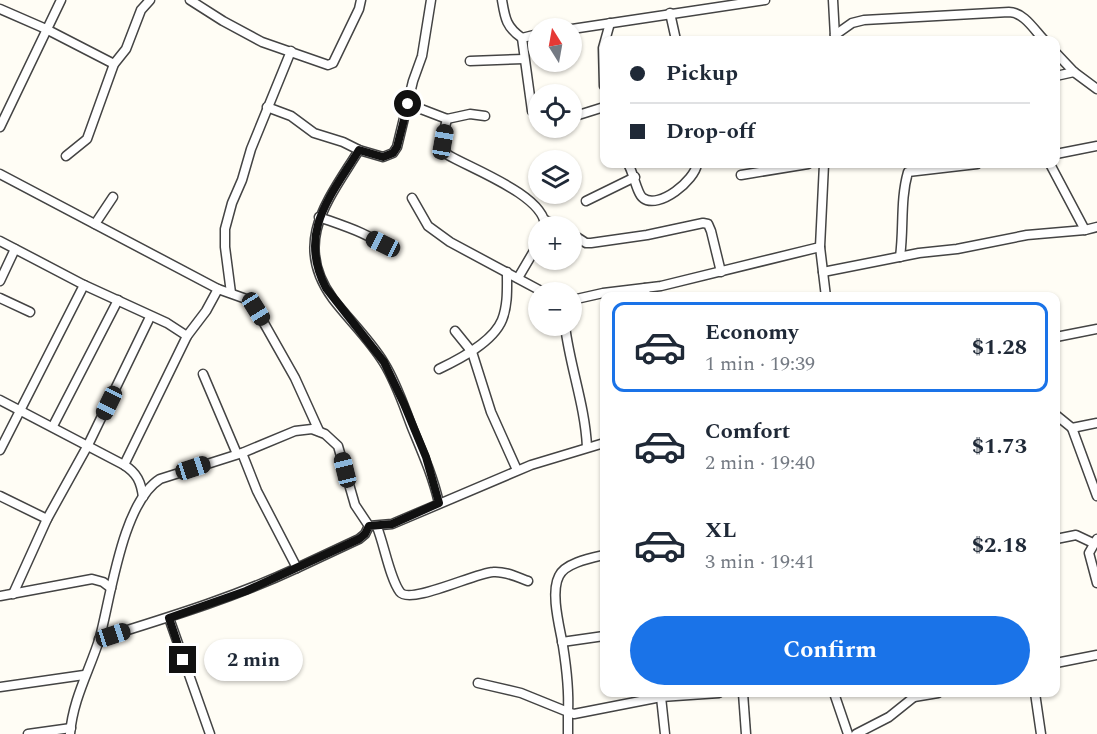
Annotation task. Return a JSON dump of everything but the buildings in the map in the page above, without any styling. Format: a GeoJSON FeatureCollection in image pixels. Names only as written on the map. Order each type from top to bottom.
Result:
{"type":"FeatureCollection","features":[{"type":"Feature","properties":{"kind":"street"},"geometry":{"type":"LineString","coordinates":[[0,127],[61,0]]}},
{"type":"Feature","properties":{"kind":"street"},"geometry":{"type":"LineString","coordinates":[[66,156],[87,139],[114,64],[126,49],[141,10],[150,0]]}},
{"type":"Feature","properties":{"kind":"street"},"geometry":{"type":"LineString","coordinates":[[190,0],[262,42],[328,65],[333,63],[359,9],[361,0]]}},
{"type":"Feature","properties":{"kind":"street"},"geometry":{"type":"LineString","coordinates":[[267,107],[291,116],[314,133],[343,142],[359,150],[383,157],[393,153],[397,147],[413,81],[422,56],[431,0]]}},
{"type":"Feature","properties":{"kind":"street"},"geometry":{"type":"LineString","coordinates":[[502,0],[505,17],[511,30],[522,38],[528,85]]}},
{"type":"Feature","properties":{"kind":"street"},"geometry":{"type":"LineString","coordinates":[[582,27],[718,3],[765,0]]}},
{"type":"Feature","properties":{"kind":"street"},"geometry":{"type":"LineString","coordinates":[[827,0],[833,0],[834,36]]}},
{"type":"Feature","properties":{"kind":"street"},"geometry":{"type":"LineString","coordinates":[[0,9],[46,28],[114,64]]}},
{"type":"Feature","properties":{"kind":"street"},"geometry":{"type":"LineString","coordinates":[[836,36],[852,23],[864,20],[1015,12],[1021,15],[1040,36]]}},
{"type":"Feature","properties":{"kind":"street"},"geometry":{"type":"LineString","coordinates":[[670,13],[675,36]]}},
{"type":"Feature","properties":{"kind":"street"},"geometry":{"type":"LineString","coordinates":[[606,36],[610,23]]}},
{"type":"Feature","properties":{"kind":"street"},"geometry":{"type":"LineString","coordinates":[[522,38],[528,36]]}},
{"type":"Feature","properties":{"kind":"street"},"geometry":{"type":"LineString","coordinates":[[231,293],[225,229],[232,203],[267,107],[291,51]]}},
{"type":"Feature","properties":{"kind":"street"},"geometry":{"type":"LineString","coordinates":[[1060,57],[1074,72],[1097,89]]}},
{"type":"Feature","properties":{"kind":"street"},"geometry":{"type":"LineString","coordinates":[[470,61],[524,59]]}},
{"type":"Feature","properties":{"kind":"street"},"geometry":{"type":"LineString","coordinates":[[1060,75],[1074,72]]}},
{"type":"Feature","properties":{"kind":"street"},"geometry":{"type":"LineString","coordinates":[[408,104],[447,119],[470,114],[485,116]]}},
{"type":"Feature","properties":{"kind":"street"},"geometry":{"type":"LineString","coordinates":[[582,114],[600,108]]}},
{"type":"Feature","properties":{"kind":"street"},"geometry":{"type":"LineString","coordinates":[[447,119],[443,142],[448,155],[500,182],[533,203],[541,216]]}},
{"type":"Feature","properties":{"kind":"street"},"geometry":{"type":"LineString","coordinates":[[1060,153],[1097,146]]}},
{"type":"Feature","properties":{"kind":"street"},"geometry":{"type":"LineString","coordinates":[[359,150],[319,217],[316,232],[319,275],[334,299],[388,369],[426,457],[439,503]]}},
{"type":"Feature","properties":{"kind":"street"},"geometry":{"type":"LineString","coordinates":[[630,168],[642,198],[650,200],[680,189],[697,168]]}},
{"type":"Feature","properties":{"kind":"street"},"geometry":{"type":"LineString","coordinates":[[741,175],[784,168]]}},
{"type":"Feature","properties":{"kind":"street"},"geometry":{"type":"LineString","coordinates":[[824,168],[820,247],[825,292]]}},
{"type":"Feature","properties":{"kind":"street"},"geometry":{"type":"LineString","coordinates":[[900,257],[903,236],[903,189],[907,168]]}},
{"type":"Feature","properties":{"kind":"street"},"geometry":{"type":"LineString","coordinates":[[1052,168],[1085,231]]}},
{"type":"Feature","properties":{"kind":"street"},"geometry":{"type":"LineString","coordinates":[[0,174],[218,289],[249,300],[292,370],[319,431]]}},
{"type":"Feature","properties":{"kind":"street"},"geometry":{"type":"LineString","coordinates":[[586,201],[634,177]]}},
{"type":"Feature","properties":{"kind":"street"},"geometry":{"type":"LineString","coordinates":[[95,224],[113,197]]}},
{"type":"Feature","properties":{"kind":"street"},"geometry":{"type":"LineString","coordinates":[[412,198],[428,226],[436,232],[450,242],[528,284]]}},
{"type":"Feature","properties":{"kind":"street"},"geometry":{"type":"LineString","coordinates":[[319,217],[360,232],[392,251]]}},
{"type":"Feature","properties":{"kind":"street"},"geometry":{"type":"LineString","coordinates":[[582,240],[591,243],[708,224],[721,272]]}},
{"type":"Feature","properties":{"kind":"street"},"geometry":{"type":"LineString","coordinates":[[823,272],[1027,235],[1085,231],[1097,227]]}},
{"type":"Feature","properties":{"kind":"street"},"geometry":{"type":"LineString","coordinates":[[0,241],[187,336]]}},
{"type":"Feature","properties":{"kind":"street"},"geometry":{"type":"LineString","coordinates":[[645,292],[820,247]]}},
{"type":"Feature","properties":{"kind":"street"},"geometry":{"type":"LineString","coordinates":[[0,281],[15,249]]}},
{"type":"Feature","properties":{"kind":"street"},"geometry":{"type":"LineString","coordinates":[[518,278],[528,261]]}},
{"type":"Feature","properties":{"kind":"street"},"geometry":{"type":"LineString","coordinates":[[439,369],[472,352],[495,331],[502,320],[506,306],[507,272]]}},
{"type":"Feature","properties":{"kind":"street"},"geometry":{"type":"LineString","coordinates":[[0,450],[84,285]]}},
{"type":"Feature","properties":{"kind":"street"},"geometry":{"type":"LineString","coordinates":[[124,465],[187,336],[206,312],[218,289]]}},
{"type":"Feature","properties":{"kind":"street"},"geometry":{"type":"LineString","coordinates":[[582,297],[600,294]]}},
{"type":"Feature","properties":{"kind":"street"},"geometry":{"type":"LineString","coordinates":[[0,298],[30,312]]}},
{"type":"Feature","properties":{"kind":"street"},"geometry":{"type":"LineString","coordinates":[[53,426],[118,300]]}},
{"type":"Feature","properties":{"kind":"street"},"geometry":{"type":"LineString","coordinates":[[13,594],[47,519],[88,445],[150,317]]}},
{"type":"Feature","properties":{"kind":"street"},"geometry":{"type":"LineString","coordinates":[[1060,336],[1097,329]]}},
{"type":"Feature","properties":{"kind":"street"},"geometry":{"type":"LineString","coordinates":[[455,331],[472,352],[491,412],[518,470]]}},
{"type":"Feature","properties":{"kind":"street"},"geometry":{"type":"LineString","coordinates":[[567,336],[586,420],[587,447]]}},
{"type":"Feature","properties":{"kind":"street"},"geometry":{"type":"LineString","coordinates":[[203,374],[239,454],[297,568]]}},
{"type":"Feature","properties":{"kind":"street"},"geometry":{"type":"LineString","coordinates":[[0,400],[53,426],[132,470],[138,479],[143,497]]}},
{"type":"Feature","properties":{"kind":"street"},"geometry":{"type":"LineString","coordinates":[[1060,418],[1072,428],[1097,496]]}},
{"type":"Feature","properties":{"kind":"street"},"geometry":{"type":"LineString","coordinates":[[1072,428],[1097,423]]}},
{"type":"Feature","properties":{"kind":"street"},"geometry":{"type":"LineString","coordinates":[[28,734],[70,731],[84,675],[99,639],[128,529],[143,497],[153,484],[160,479],[239,454],[295,431],[312,429],[319,431],[330,437],[338,446],[355,506],[373,526],[396,584],[405,596],[425,593],[483,573],[496,572],[528,581]]}},
{"type":"Feature","properties":{"kind":"street"},"geometry":{"type":"LineString","coordinates":[[99,639],[246,591],[359,539],[373,526],[392,524],[518,470],[600,444]]}},
{"type":"Feature","properties":{"kind":"street"},"geometry":{"type":"LineString","coordinates":[[0,496],[47,519]]}},
{"type":"Feature","properties":{"kind":"street"},"geometry":{"type":"LineString","coordinates":[[1060,538],[1076,535],[1095,541],[1089,557],[1097,583]]}},
{"type":"Feature","properties":{"kind":"street"},"geometry":{"type":"LineString","coordinates":[[568,734],[562,642],[556,609],[558,578],[565,570],[578,563],[600,556]]}},
{"type":"Feature","properties":{"kind":"street"},"geometry":{"type":"LineString","coordinates":[[0,596],[92,579],[103,582],[111,588]]}},
{"type":"Feature","properties":{"kind":"street"},"geometry":{"type":"LineString","coordinates":[[169,618],[210,734]]}},
{"type":"Feature","properties":{"kind":"street"},"geometry":{"type":"LineString","coordinates":[[562,642],[600,637]]}},
{"type":"Feature","properties":{"kind":"street"},"geometry":{"type":"LineString","coordinates":[[1060,662],[1097,655]]}},
{"type":"Feature","properties":{"kind":"street"},"geometry":{"type":"LineString","coordinates":[[0,687],[84,675]]}},
{"type":"Feature","properties":{"kind":"street"},"geometry":{"type":"LineString","coordinates":[[478,682],[521,693],[574,714],[661,697],[665,734]]}},
{"type":"Feature","properties":{"kind":"street"},"geometry":{"type":"LineString","coordinates":[[743,697],[746,734]]}},
{"type":"Feature","properties":{"kind":"street"},"geometry":{"type":"LineString","coordinates":[[835,697],[848,734]]}},
{"type":"Feature","properties":{"kind":"street"},"geometry":{"type":"LineString","coordinates":[[855,734],[889,717],[912,697]]}},
{"type":"Feature","properties":{"kind":"street"},"geometry":{"type":"LineString","coordinates":[[1036,697],[1041,734]]}},
{"type":"Feature","properties":{"kind":"route"},"geometry":{"type":"LineString","coordinates":[[183,660],[169,618],[246,591],[314,560],[359,539],[369,526],[392,524],[439,503],[426,457],[395,383],[384,362],[326,288],[319,275],[316,256],[316,232],[319,217],[329,197],[359,150],[383,157],[393,153],[397,147],[408,104]]}}]}
